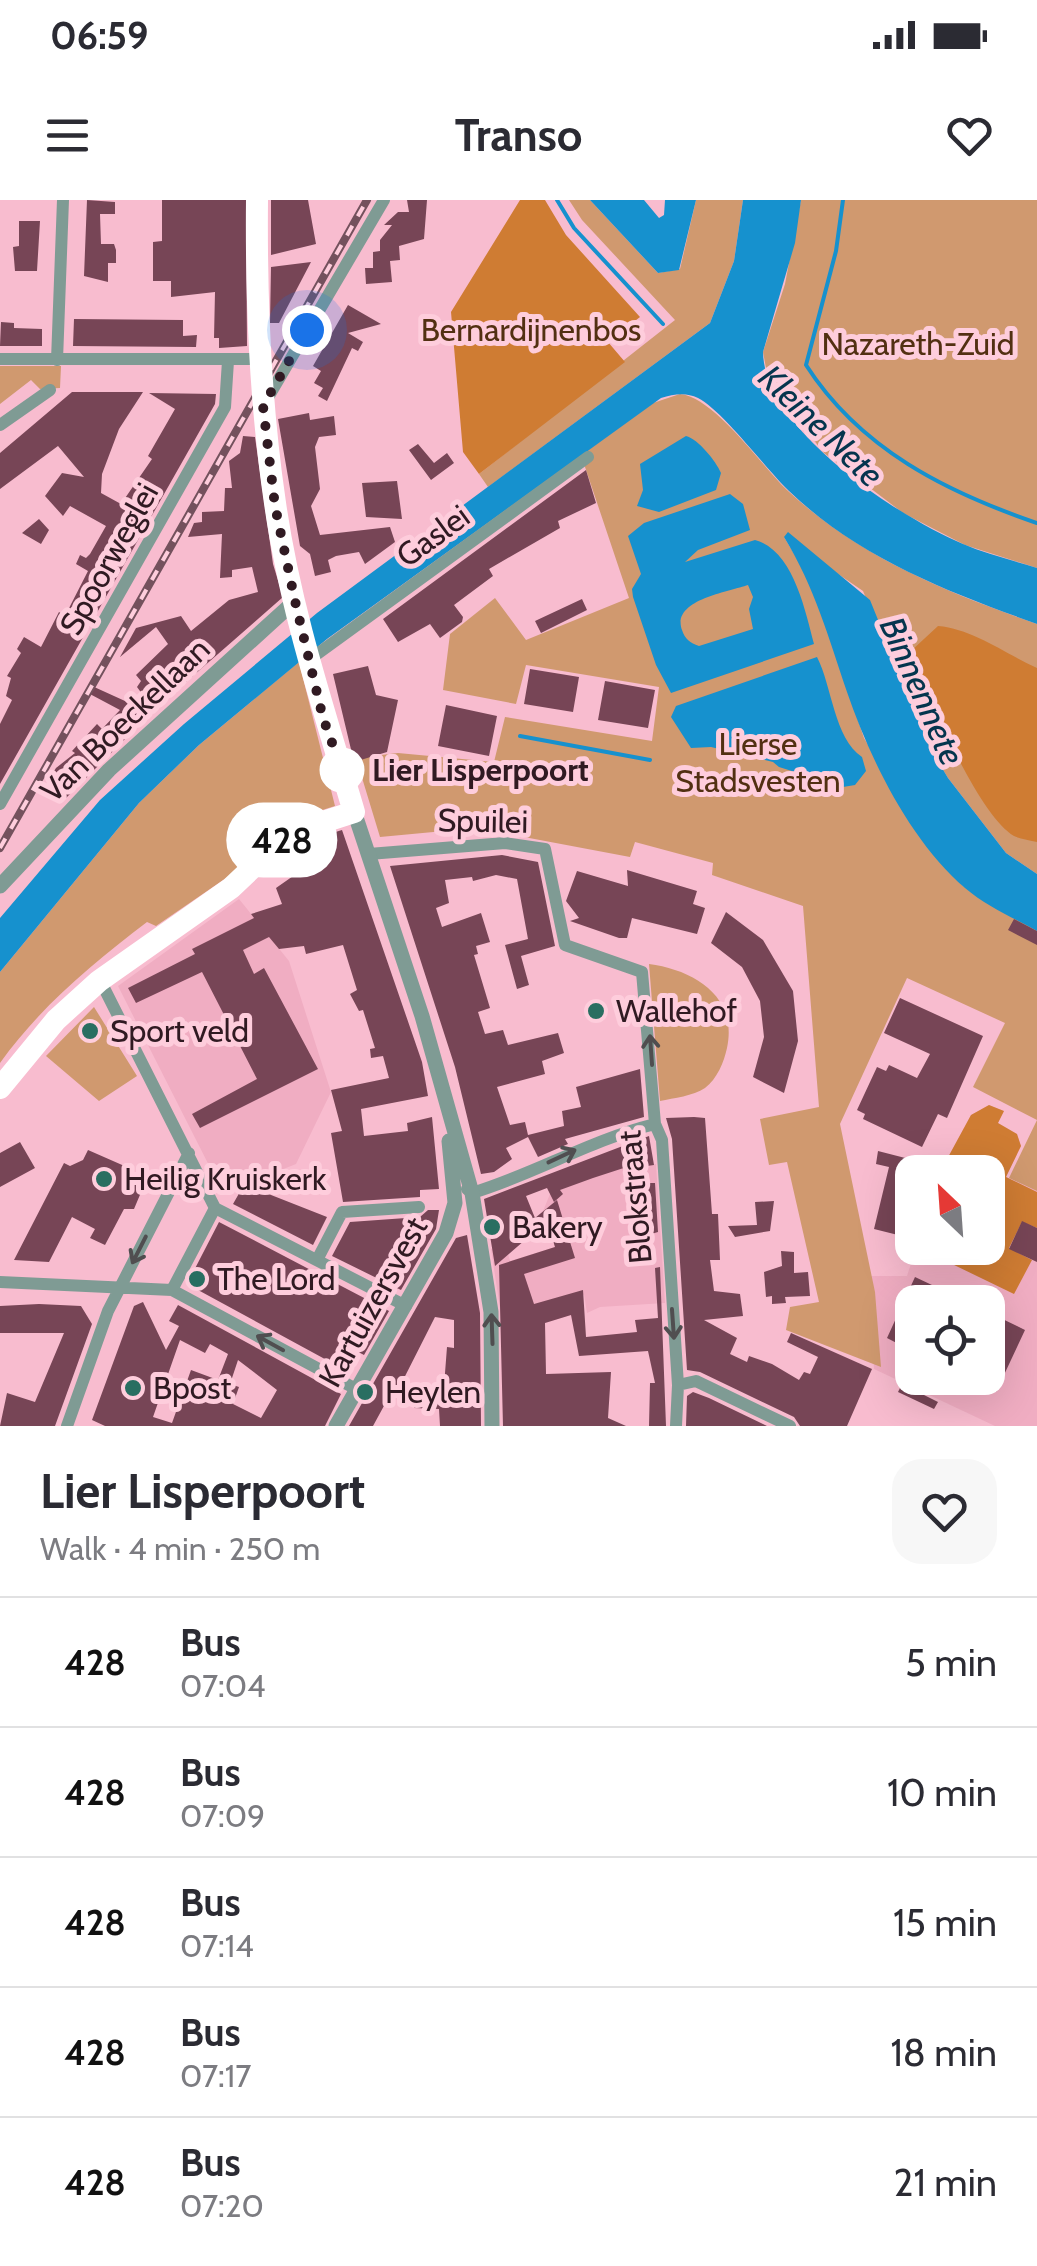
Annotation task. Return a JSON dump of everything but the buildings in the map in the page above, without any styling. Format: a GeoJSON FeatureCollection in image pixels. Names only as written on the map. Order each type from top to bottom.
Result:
{"type":"FeatureCollection","features":[{"type":"Feature","properties":{"kind":"street"},"geometry":{"type":"LineString","coordinates":[[56,360],[64,200]]}},
{"type":"Feature","properties":{"kind":"street"},"geometry":{"type":"LineString","coordinates":[[257,200],[259,360],[275,506],[309,658],[354,812],[431,1047],[472,1193],[491,1312],[492,1426]]}},
{"type":"Feature","properties":{"kind":"street"},"geometry":{"type":"LineString","coordinates":[[263,406],[384,200]]}},
{"type":"Feature","properties":{"kind":"street"},"geometry":{"type":"LineString","coordinates":[[0,359],[259,360]]}},
{"type":"Feature","properties":{"kind":"street","name":"Spoorweglei"},"geometry":{"type":"LineString","coordinates":[[0,804],[225,407],[228,360]]}},
{"type":"Feature","properties":{"kind":"street"},"geometry":{"type":"LineString","coordinates":[[0,425],[50,390]]}},
{"type":"Feature","properties":{"kind":"street","name":"Gaslei"},"geometry":{"type":"LineString","coordinates":[[309,658],[588,457]]}},
{"type":"Feature","properties":{"kind":"street","name":"Van Boeckellaan"},"geometry":{"type":"LineString","coordinates":[[0,886],[109,770],[295,601]]}},
{"type":"Feature","properties":{"kind":"street"},"geometry":{"type":"LineString","coordinates":[[0,1088],[56,1020],[100,980],[231,888],[289,833],[354,812]]}},
{"type":"Feature","properties":{"kind":"street","name":"Spuilei"},"geometry":{"type":"LineString","coordinates":[[369,854],[505,844],[545,850],[566,945],[636,968]]}},
{"type":"Feature","properties":{"kind":"street","name":"Blokstraat"},"geometry":{"type":"LineString","coordinates":[[636,968],[646,980],[655,1124],[662,1140],[678,1385],[676,1426]]}},
{"type":"Feature","properties":{"kind":"street"},"geometry":{"type":"LineString","coordinates":[[100,980],[215,1208],[406,1306]]}},
{"type":"Feature","properties":{"kind":"street"},"geometry":{"type":"LineString","coordinates":[[448,1114],[453,1210],[467,1212],[476,1222]]}},
{"type":"Feature","properties":{"kind":"street"},"geometry":{"type":"LineString","coordinates":[[472,1193],[599,1138],[655,1124]]}},
{"type":"Feature","properties":{"kind":"street"},"geometry":{"type":"LineString","coordinates":[[67,1426],[121,1285],[189,1154]]}},
{"type":"Feature","properties":{"kind":"street"},"geometry":{"type":"LineString","coordinates":[[454,1176],[472,1193]]}},
{"type":"Feature","properties":{"kind":"street"},"geometry":{"type":"LineString","coordinates":[[317,1260],[342,1212],[418,1207]]}},
{"type":"Feature","properties":{"kind":"street"},"geometry":{"type":"LineString","coordinates":[[172,1290],[215,1208]]}},
{"type":"Feature","properties":{"kind":"street","name":"Kartuizersvest"},"geometry":{"type":"LineString","coordinates":[[336,1426],[440,1248],[453,1210]]}},
{"type":"Feature","properties":{"kind":"street"},"geometry":{"type":"LineString","coordinates":[[0,1282],[172,1290],[356,1389]]}},
{"type":"Feature","properties":{"kind":"street"},"geometry":{"type":"LineString","coordinates":[[678,1385],[696,1381],[790,1426]]}},
{"type":"Feature","properties":{"kind":"shaded area"},"geometry":{"type":"Polygon","coordinates":[[[239,899],[289,961],[331,1092],[296,1164],[223,1193],[118,986],[239,899]]]}},
{"type":"Feature","properties":{"kind":"shaded area"},"geometry":{"type":"Polygon","coordinates":[[[989,1105],[1004,1111],[998,1123],[1017,1134],[1021,1146],[1006,1177],[1037,1191],[1037,1426],[995,1426],[929,1395],[1005,1395],[1005,1285],[895,1285],[895,1379],[874,1369],[869,1276],[907,1276],[911,1265],[1005,1265],[1005,1155],[949,1155],[971,1115],[989,1105]]]}},
{"type":"Feature","properties":{"kind":"shaded area"},"geometry":{"type":"Polygon","coordinates":[[[638,1157],[640,1167],[656,1164],[665,1303],[600,1307],[587,1313],[584,1294],[574,1314],[539,1325],[503,1328],[491,1249],[506,1246],[510,1261],[555,1247],[548,1224],[539,1221],[550,1194],[638,1157]]]}},
{"type":"Feature","properties":{"kind":"green space","name":"Bernardijnenbos"},"geometry":{"type":"Polygon","coordinates":[[[520,200],[545,200],[566,235],[640,317],[608,342],[625,362],[479,474],[463,452],[451,312],[520,200]]]}},
{"type":"Feature","properties":{"kind":"green space"},"geometry":{"type":"Polygon","coordinates":[[[569,200],[590,200],[658,273],[680,269],[696,200],[743,200],[734,261],[710,323],[488,487],[479,474],[675,320],[582,220],[569,200]]]}},
{"type":"Feature","properties":{"kind":"green space","name":"Nazareth-Zuid"},"geometry":{"type":"Polygon","coordinates":[[[801,200],[1037,200],[1037,568],[965,545],[903,513],[824,453],[769,384],[763,352],[785,284],[801,200]]]}},
{"type":"Feature","properties":{"kind":"green space"},"geometry":{"type":"Polygon","coordinates":[[[0,366],[61,366],[60,388],[40,389],[31,380],[0,404],[0,366]]]}},
{"type":"Feature","properties":{"kind":"green space","name":"Lierse Stadsvesten"},"geometry":{"type":"Polygon","coordinates":[[[680,394],[693,398],[722,419],[787,490],[844,535],[937,585],[1037,624],[1037,874],[1006,853],[948,778],[929,746],[863,591],[784,537],[811,582],[864,738],[925,842],[963,886],[1037,931],[1037,1120],[973,1087],[1005,1023],[907,978],[840,1124],[875,1292],[881,1367],[786,1330],[790,1307],[819,1302],[787,1162],[769,1165],[760,1119],[819,1107],[803,906],[712,875],[713,863],[635,842],[630,857],[476,828],[380,837],[356,758],[398,753],[494,762],[505,717],[652,741],[659,687],[526,665],[516,704],[443,690],[450,634],[495,598],[526,640],[629,598],[581,455],[653,403],[680,394]]]}},
{"type":"Feature","properties":{"kind":"green space"},"geometry":{"type":"Polygon","coordinates":[[[938,626],[976,637],[1037,668],[1037,842],[1014,836],[984,804],[940,722],[911,651],[938,626]]]}},
{"type":"Feature","properties":{"kind":"green space"},"geometry":{"type":"Polygon","coordinates":[[[299,662],[335,806],[294,819],[275,831],[248,863],[156,926],[147,922],[68,987],[0,1063],[0,972],[139,803],[199,745],[299,662]]]}},
{"type":"Feature","properties":{"kind":"green space"},"geometry":{"type":"Polygon","coordinates":[[[649,964],[682,972],[709,989],[726,1014],[729,1030],[724,1059],[709,1084],[695,1093],[660,1101],[649,964]]]}},
{"type":"Feature","properties":{"kind":"green space","name":"Sport veld"},"geometry":{"type":"Polygon","coordinates":[[[94,1007],[137,1076],[99,1101],[46,1056],[94,1007]]]}},
{"type":"Feature","properties":{"kind":"green space"},"geometry":{"type":"Polygon","coordinates":[[[989,1105],[1004,1111],[998,1123],[1017,1134],[1021,1146],[1006,1177],[1037,1192],[1037,1228],[1022,1222],[1009,1248],[1032,1260],[1014,1294],[1005,1290],[1005,1285],[995,1285],[954,1265],[1005,1265],[1005,1155],[949,1155],[971,1115],[989,1105]]]}},
{"type":"Feature","properties":{"kind":"green space"},"geometry":{"type":"Polygon","coordinates":[[[1037,1120],[1037,1191],[1009,1178],[1037,1120]]]}},
{"type":"Feature","properties":{"kind":"water"},"geometry":{"type":"Polygon","coordinates":[[[590,200],[644,200],[659,218],[664,215],[665,200],[696,200],[679,270],[658,273],[590,200]]]}},
{"type":"Feature","properties":{"kind":"water"},"geometry":{"type":"Polygon","coordinates":[[[743,200],[801,200],[795,243],[763,352],[769,381],[785,411],[839,466],[904,513],[963,544],[1037,568],[1037,624],[938,586],[845,536],[789,491],[708,404],[689,395],[661,398],[327,639],[199,745],[139,803],[0,972],[0,918],[100,800],[317,613],[710,323],[734,261],[743,200]]]}},
{"type":"Feature","properties":{"kind":"water"},"geometry":{"type":"Polygon","coordinates":[[[686,436],[701,446],[719,468],[716,490],[659,512],[637,506],[643,490],[640,464],[686,436]]]}},
{"type":"Feature","properties":{"kind":"water"},"geometry":{"type":"Polygon","coordinates":[[[730,494],[743,504],[750,530],[698,550],[685,562],[755,540],[768,546],[788,568],[814,644],[671,693],[656,665],[633,597],[632,589],[641,574],[628,536],[644,523],[730,494]],[[748,585],[693,604],[681,620],[685,636],[699,646],[753,629],[749,609],[753,597],[748,585]]]}},
{"type":"Feature","properties":{"kind":"water"},"geometry":{"type":"Polygon","coordinates":[[[788,532],[870,600],[929,746],[948,778],[1006,853],[1037,874],[1037,931],[965,888],[910,823],[867,744],[813,594],[784,537],[788,532]]]}},
{"type":"Feature","properties":{"kind":"water"},"geometry":{"type":"Polygon","coordinates":[[[817,657],[839,725],[862,757],[866,771],[855,785],[843,787],[773,762],[711,747],[691,748],[671,717],[676,706],[817,657]]]}},
{"type":"Feature","properties":{"kind":"waterway"},"geometry":{"type":"LineString","coordinates":[[557,200],[574,228],[663,324]]}},
{"type":"Feature","properties":{"kind":"waterway","name":"Kleine Nete"},"geometry":{"type":"LineString","coordinates":[[843,200],[836,251],[806,365],[852,421],[908,464],[970,497],[1037,523]]}},
{"type":"Feature","properties":{"kind":"waterway"},"geometry":{"type":"LineString","coordinates":[[520,736],[650,760]]}},
{"type":"Feature","properties":{"kind":"railway"},"geometry":{"type":"LineString","coordinates":[[0,848],[367,200]]}},
{"type":"Feature","properties":{"kind":"bus line","name":"428"},"geometry":{"type":"LineString","coordinates":[[0,1088],[31,1047],[99,981],[231,888],[289,833],[354,812],[334,741],[323,718],[275,506],[260,376],[257,200]]}},
{"type":"Feature","properties":{"kind":"place","name":"Lier Lisperpoort"},"geometry":{"type":"Point","coordinates":[342,770]}},
{"type":"Feature","properties":{"kind":"place","name":"Wallehof"},"geometry":{"type":"Point","coordinates":[596,1011]}},
{"type":"Feature","properties":{"kind":"place","name":"Sport veld"},"geometry":{"type":"Point","coordinates":[90,1031]}},
{"type":"Feature","properties":{"kind":"place","name":"Heilig Kruiskerk"},"geometry":{"type":"Point","coordinates":[104,1179]}},
{"type":"Feature","properties":{"kind":"place","name":"Bakery"},"geometry":{"type":"Point","coordinates":[492,1227]}},
{"type":"Feature","properties":{"kind":"place","name":"The Lord"},"geometry":{"type":"Point","coordinates":[197,1279]}},
{"type":"Feature","properties":{"kind":"place","name":"Bpost"},"geometry":{"type":"Point","coordinates":[133,1388]}},
{"type":"Feature","properties":{"kind":"place","name":"Heylen"},"geometry":{"type":"Point","coordinates":[365,1392]}},
{"type":"Feature","properties":{"kind":"route"},"geometry":{"type":"LineString","coordinates":[[307,330],[263,406],[275,506],[295,601],[323,718],[342,770]]}},
{"type":"Feature","properties":{"kind":"water label","name":"Binnennete"},"geometry":{"type":"Point","coordinates":[922,691]}}]}
